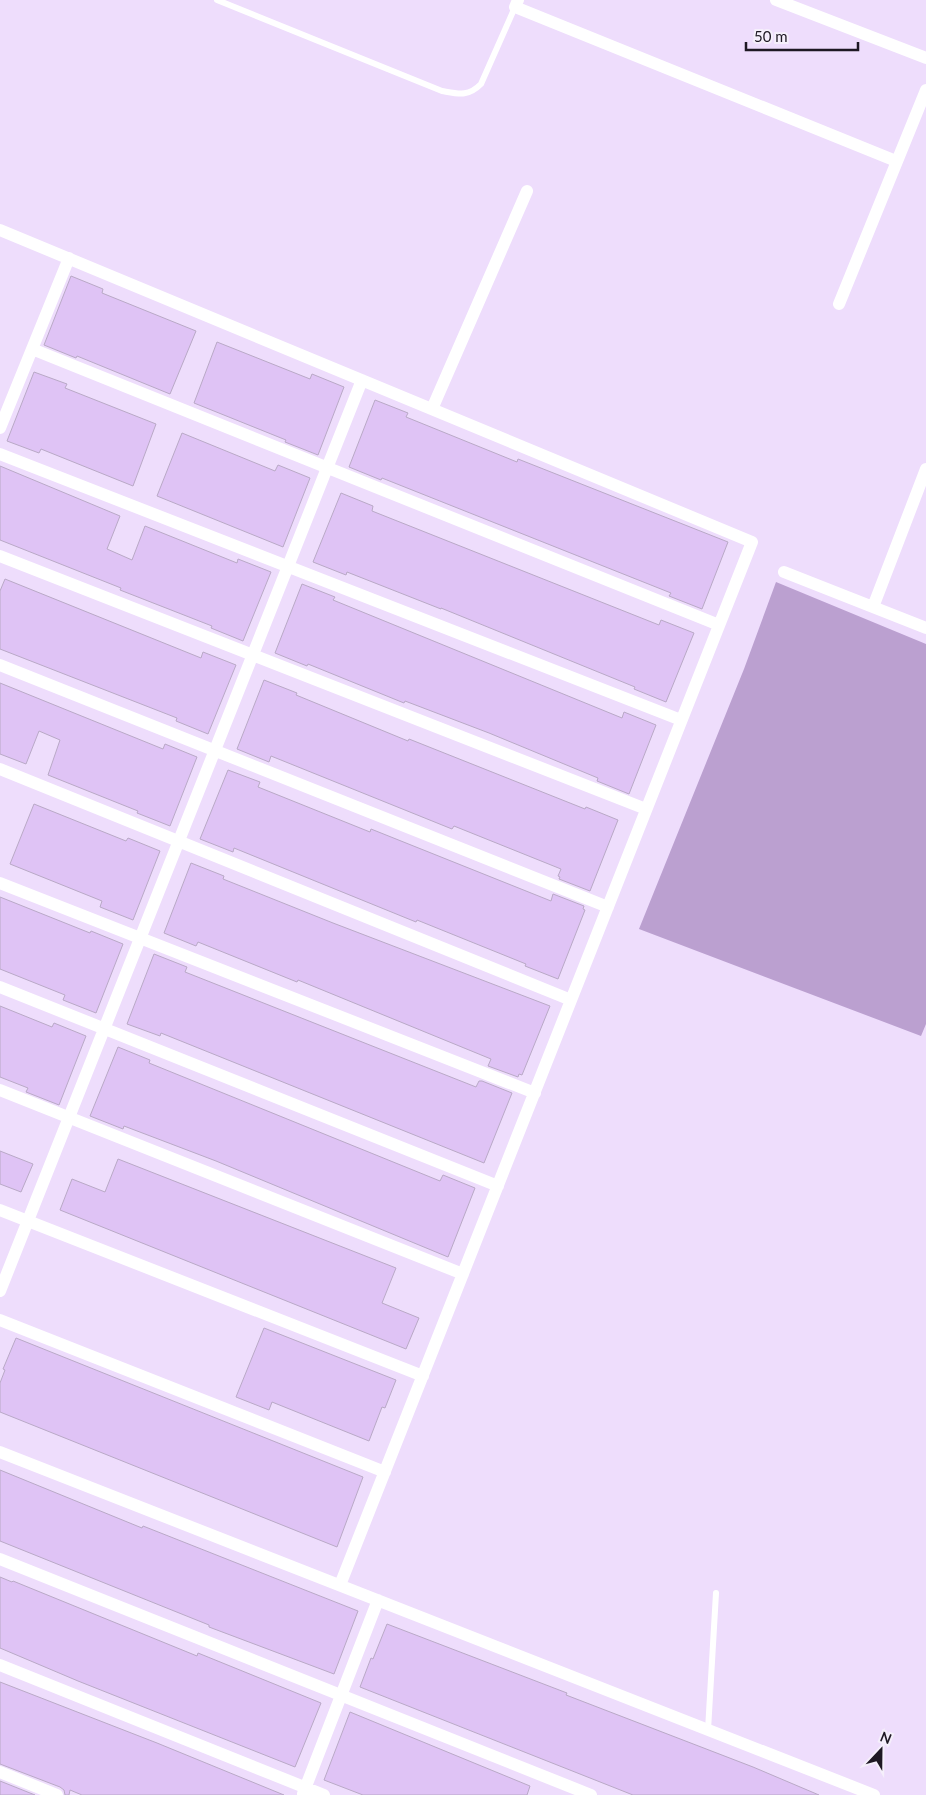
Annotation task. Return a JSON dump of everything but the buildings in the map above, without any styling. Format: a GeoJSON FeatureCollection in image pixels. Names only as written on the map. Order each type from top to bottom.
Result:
{"type":"FeatureCollection","features":[{"type":"Feature","properties":{"kind":"street"},"geometry":{"type":"LineString","coordinates":[[776,0],[926,58]]}},
{"type":"Feature","properties":{"kind":"street"},"geometry":{"type":"LineString","coordinates":[[517,3],[896,161]]}},
{"type":"Feature","properties":{"kind":"street"},"geometry":{"type":"LineString","coordinates":[[839,304],[926,90]]}},
{"type":"Feature","properties":{"kind":"street"},"geometry":{"type":"LineString","coordinates":[[432,409],[527,191]]}},
{"type":"Feature","properties":{"kind":"street"},"geometry":{"type":"LineString","coordinates":[[0,230],[752,542],[340,1586]]}},
{"type":"Feature","properties":{"kind":"street"},"geometry":{"type":"LineString","coordinates":[[0,428],[69,258]]}},
{"type":"Feature","properties":{"kind":"street"},"geometry":{"type":"LineString","coordinates":[[32,349],[719,625]]}},
{"type":"Feature","properties":{"kind":"street"},"geometry":{"type":"LineString","coordinates":[[0,1291],[362,380]]}},
{"type":"Feature","properties":{"kind":"street"},"geometry":{"type":"LineString","coordinates":[[0,454],[681,720]]}},
{"type":"Feature","properties":{"kind":"street"},"geometry":{"type":"LineString","coordinates":[[873,607],[926,469]]}},
{"type":"Feature","properties":{"kind":"street"},"geometry":{"type":"LineString","coordinates":[[0,556],[646,809]]}},
{"type":"Feature","properties":{"kind":"street"},"geometry":{"type":"LineString","coordinates":[[784,572],[926,628]]}},
{"type":"Feature","properties":{"kind":"street"},"geometry":{"type":"LineString","coordinates":[[0,665],[608,907]]}},
{"type":"Feature","properties":{"kind":"street"},"geometry":{"type":"LineString","coordinates":[[0,769],[571,1000]]}},
{"type":"Feature","properties":{"kind":"street"},"geometry":{"type":"LineString","coordinates":[[0,883],[535,1093]]}},
{"type":"Feature","properties":{"kind":"street"},"geometry":{"type":"LineString","coordinates":[[0,987],[498,1186]]}},
{"type":"Feature","properties":{"kind":"street"},"geometry":{"type":"LineString","coordinates":[[0,1090],[463,1274]]}},
{"type":"Feature","properties":{"kind":"street"},"geometry":{"type":"LineString","coordinates":[[0,1210],[423,1376]]}},
{"type":"Feature","properties":{"kind":"street"},"geometry":{"type":"LineString","coordinates":[[0,1320],[385,1472]]}},
{"type":"Feature","properties":{"kind":"street"},"geometry":{"type":"LineString","coordinates":[[0,1452],[708,1730],[844,1790],[874,1795]]}},
{"type":"Feature","properties":{"kind":"street"},"geometry":{"type":"LineString","coordinates":[[0,1559],[591,1795]]}},
{"type":"Feature","properties":{"kind":"street"},"geometry":{"type":"LineString","coordinates":[[304,1791],[378,1600]]}},
{"type":"Feature","properties":{"kind":"street"},"geometry":{"type":"LineString","coordinates":[[0,1665],[304,1791],[324,1795]]}},
{"type":"Feature","properties":{"kind":"street"},"geometry":{"type":"LineString","coordinates":[[0,1772],[57,1795]]}},
{"type":"Feature","properties":{"kind":"lane"},"geometry":{"type":"LineString","coordinates":[[217,0],[442,92],[461,94],[474,92],[482,84],[517,3]]}},
{"type":"Feature","properties":{"kind":"lane"},"geometry":{"type":"LineString","coordinates":[[708,1730],[716,1593]]}},
{"type":"Feature","properties":{"kind":"shaded area"},"geometry":{"type":"Polygon","coordinates":[[[776,582],[926,644],[926,1024],[921,1036],[639,929],[744,669],[776,582]]]}}]}
